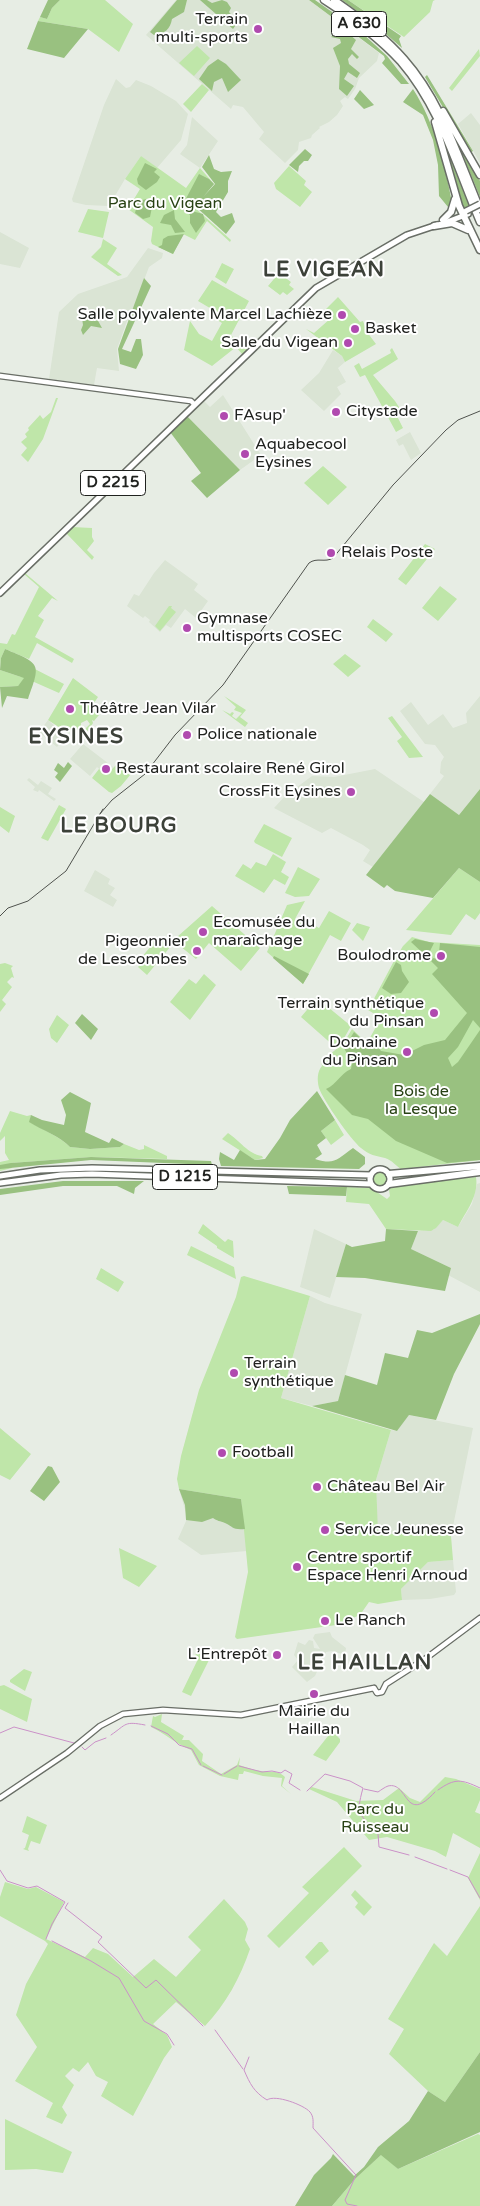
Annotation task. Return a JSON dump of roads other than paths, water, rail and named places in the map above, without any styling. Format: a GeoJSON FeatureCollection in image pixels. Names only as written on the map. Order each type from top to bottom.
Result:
{"type":"FeatureCollection","features":[{"type":"Feature","properties":{"kind":"highway","name":"A 630"},"geometry":{"type":"LineString","coordinates":[[324,0],[379,40],[402,64],[417,84],[443,132],[480,222]]}},
{"type":"Feature","properties":{"kind":"highway","name":"A 630"},"geometry":{"type":"LineString","coordinates":[[334,0],[368,24],[398,52],[418,76],[432,98],[453,141],[480,207]]}},
{"type":"Feature","properties":{"kind":"highway"},"geometry":{"type":"LineString","coordinates":[[417,84],[416,88],[433,118],[455,193],[465,213],[471,234],[480,250]]}},
{"type":"Feature","properties":{"kind":"highway"},"geometry":{"type":"LineString","coordinates":[[432,98],[440,106],[480,175]]}},
{"type":"Feature","properties":{"kind":"highway"},"geometry":{"type":"LineString","coordinates":[[443,220],[452,211],[455,193]]}},
{"type":"Feature","properties":{"kind":"highway"},"geometry":{"type":"LineString","coordinates":[[434,226],[452,223],[464,228],[471,234]]}},
{"type":"Feature","properties":{"kind":"highway"},"geometry":{"type":"LineString","coordinates":[[389,1174],[480,1166]]}},
{"type":"Feature","properties":{"kind":"highway"},"geometry":{"type":"LineString","coordinates":[[389,1184],[480,1172]]}},
{"type":"Feature","properties":{"kind":"main road"},"geometry":{"type":"LineString","coordinates":[[423,228],[434,226],[480,207]]}},
{"type":"Feature","properties":{"kind":"main road"},"geometry":{"type":"LineString","coordinates":[[0,377],[193,403],[204,396],[316,288],[407,235],[465,213]]}},
{"type":"Feature","properties":{"kind":"main road","name":"D 2215"},"geometry":{"type":"LineString","coordinates":[[0,593],[193,403]]}},
{"type":"Feature","properties":{"kind":"main road","name":"D 1215"},"geometry":{"type":"LineString","coordinates":[[0,1176],[40,1170],[92,1168],[371,1175]]}},
{"type":"Feature","properties":{"kind":"main road"},"geometry":{"type":"LineString","coordinates":[[380,1169],[389,1174],[389,1184],[380,1190],[371,1184],[373,1171],[380,1169]]}},
{"type":"Feature","properties":{"kind":"main road","name":"D 1215"},"geometry":{"type":"LineString","coordinates":[[0,1184],[53,1176],[92,1174],[371,1184]]}},
{"type":"Feature","properties":{"kind":"main road"},"geometry":{"type":"LineString","coordinates":[[0,1798],[67,1753],[100,1726],[123,1714],[163,1710],[242,1715],[379,1686],[480,1618]]}},
{"type":"Feature","properties":{"kind":"waterway"},"geometry":{"type":"LineString","coordinates":[[111,1735],[126,1724],[145,1725]]}},
{"type":"Feature","properties":{"kind":"waterway"},"geometry":{"type":"LineString","coordinates":[[151,1726],[168,1734],[179,1745],[192,1749],[201,1765]]}},
{"type":"Feature","properties":{"kind":"waterway"},"geometry":{"type":"LineString","coordinates":[[0,1733],[14,1727],[74,1743]]}},
{"type":"Feature","properties":{"kind":"waterway"},"geometry":{"type":"LineString","coordinates":[[82,1747],[85,1750],[95,1742],[106,1738]]}},
{"type":"Feature","properties":{"kind":"waterway"},"geometry":{"type":"LineString","coordinates":[[203,1766],[222,1775]]}},
{"type":"Feature","properties":{"kind":"waterway"},"geometry":{"type":"LineString","coordinates":[[224,1774],[237,1766]]}},
{"type":"Feature","properties":{"kind":"waterway"},"geometry":{"type":"LineString","coordinates":[[239,1766],[262,1772],[272,1771],[281,1773],[285,1770],[292,1774],[289,1783],[300,1790]]}},
{"type":"Feature","properties":{"kind":"waterway"},"geometry":{"type":"LineString","coordinates":[[307,1791],[325,1774],[350,1781],[363,1788],[359,1810],[363,1818],[378,1834],[379,1847],[409,1855]]}},
{"type":"Feature","properties":{"kind":"waterway"},"geometry":{"type":"LineString","coordinates":[[438,1790],[449,1783],[458,1781],[480,1788]]}},
{"type":"Feature","properties":{"kind":"waterway"},"geometry":{"type":"LineString","coordinates":[[364,1789],[378,1792],[388,1786],[395,1786],[412,1804],[418,1805],[435,1792]]}},
{"type":"Feature","properties":{"kind":"waterway"},"geometry":{"type":"LineString","coordinates":[[415,1857],[447,1869]]}},
{"type":"Feature","properties":{"kind":"waterway"},"geometry":{"type":"LineString","coordinates":[[0,1870],[7,1881],[28,1888],[37,1886],[65,1902],[52,1924],[46,1939]]}},
{"type":"Feature","properties":{"kind":"waterway"},"geometry":{"type":"LineString","coordinates":[[450,1870],[468,1877],[480,1898]]}},
{"type":"Feature","properties":{"kind":"waterway"},"geometry":{"type":"LineString","coordinates":[[68,1903],[65,1908],[102,1937],[98,1942],[146,1988],[156,1980],[203,2026]]}},
{"type":"Feature","properties":{"kind":"waterway"},"geometry":{"type":"LineString","coordinates":[[52,1941],[119,1978],[144,2021],[167,2034],[174,2045]]}},
{"type":"Feature","properties":{"kind":"waterway"},"geometry":{"type":"LineString","coordinates":[[215,2030],[243,2069]]}},
{"type":"Feature","properties":{"kind":"waterway"},"geometry":{"type":"LineString","coordinates":[[249,2057],[244,2070],[250,2084],[256,2091],[267,2100],[283,2099],[307,2109],[312,2116],[313,2128],[356,2175],[345,2200],[347,2204],[357,2206]]}},
{"type":"Feature","properties":{"kind":"tram line"},"geometry":{"type":"LineString","coordinates":[[99,815],[112,800],[145,774],[175,735],[223,685],[309,563],[315,560],[333,558],[393,485],[446,430],[458,420],[480,411]]}},
{"type":"Feature","properties":{"kind":"tram line"},"geometry":{"type":"LineString","coordinates":[[0,916],[8,908],[28,901],[66,871],[103,809]]}},
{"type":"Feature","properties":{"kind":"place","name":"Terrain multi-sports"},"geometry":{"type":"Point","coordinates":[258,29]}},
{"type":"Feature","properties":{"kind":"place","name":"Salle polyvalente Marcel Lachièze"},"geometry":{"type":"Point","coordinates":[342,315]}},
{"type":"Feature","properties":{"kind":"place","name":"Basket"},"geometry":{"type":"Point","coordinates":[355,329]}},
{"type":"Feature","properties":{"kind":"place","name":"Salle du Vigean"},"geometry":{"type":"Point","coordinates":[348,343]}},
{"type":"Feature","properties":{"kind":"place","name":"Citystade"},"geometry":{"type":"Point","coordinates":[336,412]}},
{"type":"Feature","properties":{"kind":"place","name":"FAsup'"},"geometry":{"type":"Point","coordinates":[224,416]}},
{"type":"Feature","properties":{"kind":"place","name":"Aquabecool Eysines"},"geometry":{"type":"Point","coordinates":[245,454]}},
{"type":"Feature","properties":{"kind":"place","name":"Relais Poste"},"geometry":{"type":"Point","coordinates":[331,553]}},
{"type":"Feature","properties":{"kind":"place","name":"Gymnase multisports COSEC"},"geometry":{"type":"Point","coordinates":[187,628]}},
{"type":"Feature","properties":{"kind":"place","name":"Théâtre Jean Vilar"},"geometry":{"type":"Point","coordinates":[70,709]}},
{"type":"Feature","properties":{"kind":"place","name":"Police nationale"},"geometry":{"type":"Point","coordinates":[187,735]}},
{"type":"Feature","properties":{"kind":"place","name":"Restaurant scolaire René Girol"},"geometry":{"type":"Point","coordinates":[106,769]}},
{"type":"Feature","properties":{"kind":"place","name":"CrossFit Eysines"},"geometry":{"type":"Point","coordinates":[351,792]}},
{"type":"Feature","properties":{"kind":"place","name":"Ecomusée du maraîchage"},"geometry":{"type":"Point","coordinates":[203,932]}},
{"type":"Feature","properties":{"kind":"place","name":"Pigeonnier de Lescombes"},"geometry":{"type":"Point","coordinates":[197,951]}},
{"type":"Feature","properties":{"kind":"place","name":"Boulodrome"},"geometry":{"type":"Point","coordinates":[441,956]}},
{"type":"Feature","properties":{"kind":"place","name":"Terrain synthétique du Pinsan"},"geometry":{"type":"Point","coordinates":[434,1013]}},
{"type":"Feature","properties":{"kind":"place","name":"Domaine du Pinsan"},"geometry":{"type":"Point","coordinates":[407,1052]}},
{"type":"Feature","properties":{"kind":"place","name":"Terrain synthétique"},"geometry":{"type":"Point","coordinates":[234,1373]}},
{"type":"Feature","properties":{"kind":"place","name":"Football"},"geometry":{"type":"Point","coordinates":[222,1453]}},
{"type":"Feature","properties":{"kind":"place","name":"Château Bel Air"},"geometry":{"type":"Point","coordinates":[317,1487]}},
{"type":"Feature","properties":{"kind":"place","name":"Service Jeunesse"},"geometry":{"type":"Point","coordinates":[325,1530]}},
{"type":"Feature","properties":{"kind":"place","name":"Centre sportif Espace Henri Arnoud"},"geometry":{"type":"Point","coordinates":[297,1567]}},
{"type":"Feature","properties":{"kind":"place","name":"Le Ranch"},"geometry":{"type":"Point","coordinates":[325,1621]}},
{"type":"Feature","properties":{"kind":"place","name":"L’Entrepôt"},"geometry":{"type":"Point","coordinates":[277,1655]}},
{"type":"Feature","properties":{"kind":"place","name":"Mairie du Haillan"},"geometry":{"type":"Point","coordinates":[314,1694]}},
{"type":"Feature","properties":{"kind":"district","name":"LE VIGEAN"},"geometry":{"type":"Point","coordinates":[324,270]}},
{"type":"Feature","properties":{"kind":"district","name":"EYSINES"},"geometry":{"type":"Point","coordinates":[76,737]}},
{"type":"Feature","properties":{"kind":"district","name":"LE BOURG"},"geometry":{"type":"Point","coordinates":[119,826]}},
{"type":"Feature","properties":{"kind":"district","name":"LE HAILLAN"},"geometry":{"type":"Point","coordinates":[365,1663]}},
{"type":"Feature","properties":{"kind":"park label","name":"Parc du Vigean"},"geometry":{"type":"Point","coordinates":[165,204]}},
{"type":"Feature","properties":{"kind":"park label","name":"Bois de la Lesque"},"geometry":{"type":"Point","coordinates":[421,1101]}},
{"type":"Feature","properties":{"kind":"park label","name":"Parc du Ruisseau"},"geometry":{"type":"Point","coordinates":[375,1819]}}]}
